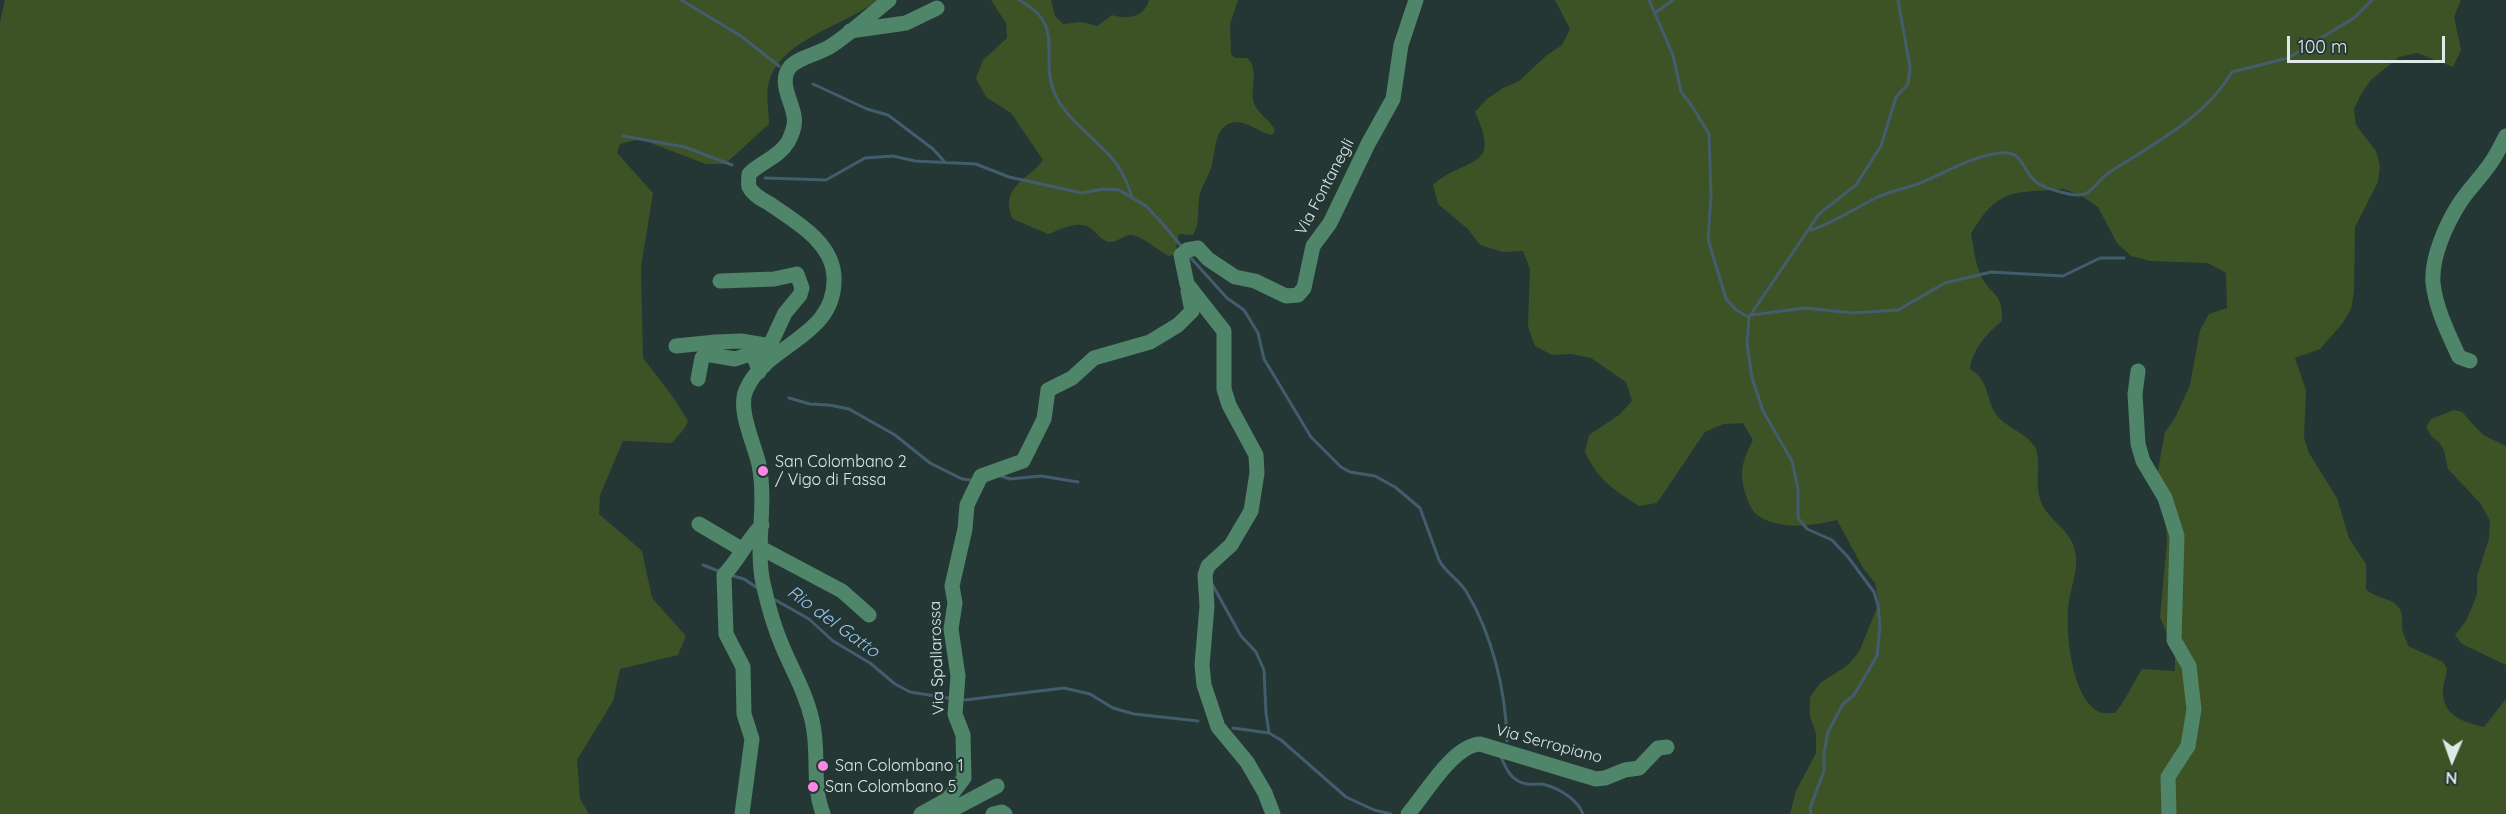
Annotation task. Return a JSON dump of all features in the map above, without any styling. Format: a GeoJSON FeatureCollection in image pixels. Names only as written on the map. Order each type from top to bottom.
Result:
{"type":"FeatureCollection","features":[{"type":"Feature","properties":{"kind":"street"},"geometry":{"type":"LineString","coordinates":[[764,363],[818,323],[831,304],[834,276],[828,255],[815,238],[794,220],[755,194],[748,186],[749,174],[758,165],[776,155],[786,144],[794,128],[794,116],[785,77],[790,67],[831,46],[889,0]]}},
{"type":"Feature","properties":{"kind":"street","name":"Via Fontanegli"},"geometry":{"type":"LineString","coordinates":[[1273,814],[1265,793],[1247,762],[1218,727],[1204,685],[1202,665],[1207,606],[1205,575],[1208,566],[1231,544],[1251,511],[1257,473],[1256,455],[1229,405],[1224,389],[1224,331],[1187,284],[1180,255],[1193,248],[1198,248],[1208,259],[1236,277],[1256,281],[1286,296],[1298,295],[1304,288],[1313,246],[1335,213],[1368,144],[1393,99],[1401,45],[1416,0]]}},
{"type":"Feature","properties":{"kind":"street"},"geometry":{"type":"LineString","coordinates":[[849,31],[906,23],[937,8]]}},
{"type":"Feature","properties":{"kind":"street"},"geometry":{"type":"LineString","coordinates":[[2470,362],[2459,357],[2444,323],[2433,274],[2451,217],[2491,163],[2506,136]]}},
{"type":"Feature","properties":{"kind":"street"},"geometry":{"type":"LineString","coordinates":[[720,280],[774,279],[797,274],[802,288],[800,295],[785,313],[764,363],[746,390],[743,401],[759,466],[763,500],[762,580],[771,618],[804,691],[812,720],[816,739],[816,788],[823,814]]}},
{"type":"Feature","properties":{"kind":"street","name":"Via Spallarossa"},"geometry":{"type":"LineString","coordinates":[[921,814],[948,799],[964,778],[963,735],[955,714],[958,676],[951,629],[955,603],[952,586],[968,505],[976,485],[981,476],[1023,461],[1044,419],[1048,390],[1072,378],[1094,358],[1150,342],[1190,314],[1192,307],[1187,284]]}},
{"type":"Feature","properties":{"kind":"street"},"geometry":{"type":"LineString","coordinates":[[676,346],[741,341],[765,345],[764,363]]}},
{"type":"Feature","properties":{"kind":"street"},"geometry":{"type":"LineString","coordinates":[[698,379],[702,358],[705,354],[735,359],[750,354],[756,361],[764,363]]}},
{"type":"Feature","properties":{"kind":"street"},"geometry":{"type":"LineString","coordinates":[[2138,371],[2135,394],[2138,444],[2143,461],[2165,498],[2177,536],[2174,640],[2189,666],[2194,709],[2188,746],[2168,777],[2169,814]]}},
{"type":"Feature","properties":{"kind":"street"},"geometry":{"type":"LineString","coordinates":[[699,524],[743,550]]}},
{"type":"Feature","properties":{"kind":"street"},"geometry":{"type":"LineString","coordinates":[[742,814],[752,739],[744,714],[744,667],[726,634],[724,575],[735,563],[752,535],[762,525]]}},
{"type":"Feature","properties":{"kind":"street"},"geometry":{"type":"LineString","coordinates":[[761,549],[842,591],[869,615]]}},
{"type":"Feature","properties":{"kind":"street","name":"Via Serropiano"},"geometry":{"type":"LineString","coordinates":[[1408,814],[1449,763],[1471,745],[1480,744],[1596,779],[1638,768],[1658,748],[1667,747]]}},
{"type":"Feature","properties":{"kind":"street"},"geometry":{"type":"LineString","coordinates":[[944,814],[997,786]]}},
{"type":"Feature","properties":{"kind":"street"},"geometry":{"type":"LineString","coordinates":[[993,814],[1002,812],[1005,814]]}},
{"type":"Feature","properties":{"kind":"green space"},"geometry":{"type":"Polygon","coordinates":[[[5,0],[877,0],[798,45],[784,57],[774,71],[768,87],[769,124],[725,164],[706,164],[640,139],[620,144],[617,153],[653,193],[641,267],[643,358],[688,421],[672,443],[623,441],[600,495],[599,514],[642,551],[652,598],[686,636],[678,655],[620,669],[613,701],[577,760],[580,799],[589,814],[0,814],[0,22],[5,0]]]}},
{"type":"Feature","properties":{"kind":"green space"},"geometry":{"type":"Polygon","coordinates":[[[991,0],[1051,0],[1055,16],[1063,24],[1081,22],[1097,26],[1112,15],[1129,17],[1139,14],[1147,6],[1149,0],[1238,0],[1230,24],[1231,54],[1235,58],[1247,58],[1251,62],[1254,72],[1254,104],[1275,130],[1272,135],[1236,122],[1223,128],[1219,133],[1211,168],[1202,187],[1195,231],[1193,235],[1179,234],[1175,254],[1169,256],[1132,235],[1110,242],[1102,239],[1087,226],[1081,225],[1070,226],[1048,234],[1013,219],[1009,208],[1012,191],[1043,160],[1011,113],[986,97],[976,78],[983,60],[1007,38],[1006,23],[991,0]]]}},
{"type":"Feature","properties":{"kind":"green space"},"geometry":{"type":"Polygon","coordinates":[[[1555,0],[2461,0],[2454,17],[2461,50],[2453,67],[2417,53],[2399,57],[2371,80],[2354,109],[2356,125],[2376,151],[2380,166],[2378,182],[2355,227],[2354,292],[2351,309],[2342,324],[2320,349],[2295,358],[2306,390],[2304,438],[2309,453],[2337,498],[2349,538],[2366,564],[2366,589],[2396,604],[2399,608],[2408,646],[2443,662],[2447,669],[2443,697],[2445,705],[2454,716],[2484,727],[2506,699],[2506,814],[1790,814],[1796,791],[1816,753],[1816,734],[1810,716],[1810,697],[1820,683],[1848,665],[1859,652],[1879,603],[1875,583],[1863,568],[1837,520],[1795,526],[1774,523],[1754,512],[1746,495],[1742,476],[1745,458],[1753,440],[1743,423],[1723,424],[1705,432],[1657,503],[1639,506],[1608,484],[1595,470],[1585,452],[1589,435],[1619,415],[1632,401],[1626,382],[1591,358],[1571,354],[1552,355],[1535,346],[1528,327],[1530,269],[1523,251],[1503,252],[1480,245],[1468,229],[1438,204],[1433,185],[1476,160],[1482,153],[1485,144],[1483,131],[1475,112],[1487,99],[1519,81],[1547,55],[1562,45],[1570,29],[1555,0]],[[2064,189],[2009,195],[1990,208],[1971,234],[1977,266],[1985,283],[1999,300],[2002,321],[1981,342],[1970,369],[1985,385],[1999,418],[2028,439],[2035,447],[2038,460],[2038,490],[2043,506],[2068,535],[2075,549],[2076,565],[2069,603],[2068,634],[2076,679],[2088,703],[2097,711],[2115,713],[2142,669],[2175,671],[2175,652],[2160,617],[2167,542],[2166,523],[2155,487],[2165,432],[2175,418],[2190,385],[2200,330],[2209,314],[2227,308],[2226,273],[2208,263],[2150,261],[2131,256],[2117,243],[2098,207],[2082,196],[2064,189]]]}},
{"type":"Feature","properties":{"kind":"green space"},"geometry":{"type":"Polygon","coordinates":[[[2454,410],[2462,412],[2483,435],[2506,446],[2506,665],[2462,644],[2455,635],[2466,621],[2477,595],[2477,576],[2489,539],[2490,521],[2481,504],[2448,469],[2444,450],[2426,427],[2431,419],[2454,410]]]}},
{"type":"Feature","properties":{"kind":"waterway"},"geometry":{"type":"LineString","coordinates":[[681,0],[741,36],[779,66]]}},
{"type":"Feature","properties":{"kind":"waterway"},"geometry":{"type":"LineString","coordinates":[[1019,0],[1034,10],[1043,20],[1049,42],[1051,80],[1061,105],[1114,161],[1132,197]]}},
{"type":"Feature","properties":{"kind":"waterway"},"geometry":{"type":"LineString","coordinates":[[1649,0],[1673,55],[1681,92],[1709,134],[1711,196],[1708,239],[1726,299],[1736,310],[1749,317]]}},
{"type":"Feature","properties":{"kind":"waterway"},"geometry":{"type":"LineString","coordinates":[[1655,13],[1673,0]]}},
{"type":"Feature","properties":{"kind":"waterway"},"geometry":{"type":"LineString","coordinates":[[1811,814],[1810,808],[1824,771],[1824,753],[1828,732],[1843,704],[1854,695],[1877,656],[1880,626],[1878,605],[1874,592],[1848,557],[1832,540],[1807,529],[1798,518],[1798,489],[1792,461],[1763,411],[1752,378],[1747,344],[1749,317],[1819,214],[1856,185],[1881,146],[1896,97],[1908,84],[1910,67],[1898,0]]}},
{"type":"Feature","properties":{"kind":"waterway"},"geometry":{"type":"LineString","coordinates":[[1811,230],[1880,196],[1918,184],[1969,161],[1999,153],[2017,156],[2032,178],[2044,186],[2069,194],[2085,194],[2107,174],[2177,129],[2193,116],[2208,103],[2232,72],[2288,58],[2354,18],[2372,0]]}},
{"type":"Feature","properties":{"kind":"waterway"},"geometry":{"type":"LineString","coordinates":[[813,84],[867,109],[888,115],[933,149],[944,161]]}},
{"type":"Feature","properties":{"kind":"waterway"},"geometry":{"type":"LineString","coordinates":[[623,136],[685,147],[732,165]]}},
{"type":"Feature","properties":{"kind":"waterway"},"geometry":{"type":"LineString","coordinates":[[765,178],[826,180],[865,158],[893,156],[915,161],[976,164],[1009,177],[1082,193],[1103,189],[1119,190],[1146,206],[1182,247]]}},
{"type":"Feature","properties":{"kind":"waterway"},"geometry":{"type":"LineString","coordinates":[[1189,256],[1227,298],[1244,310],[1258,333],[1264,359],[1311,437],[1341,467],[1350,472],[1375,476],[1395,487],[1420,508],[1439,560],[1466,591],[1490,644],[1504,703],[1507,741]]}},
{"type":"Feature","properties":{"kind":"waterway"},"geometry":{"type":"LineString","coordinates":[[1751,315],[1805,308],[1853,313],[1898,310],[1945,283],[1991,272],[2063,276],[2100,258],[2124,258]]}},
{"type":"Feature","properties":{"kind":"waterway"},"geometry":{"type":"LineString","coordinates":[[789,398],[810,404],[849,409],[895,435],[930,463],[962,479],[970,480]]}},
{"type":"Feature","properties":{"kind":"waterway"},"geometry":{"type":"LineString","coordinates":[[1001,476],[1010,479],[1041,476],[1078,482]]}},
{"type":"Feature","properties":{"kind":"waterway","name":"Rio del Gatto"},"geometry":{"type":"LineString","coordinates":[[703,565],[721,572]]}},
{"type":"Feature","properties":{"kind":"waterway","name":"Rio del Gatto"},"geometry":{"type":"LineString","coordinates":[[730,575],[744,579],[759,589]]}},
{"type":"Feature","properties":{"kind":"waterway"},"geometry":{"type":"LineString","coordinates":[[1212,584],[1241,636],[1256,652],[1264,670],[1269,733]]}},
{"type":"Feature","properties":{"kind":"waterway","name":"Rio del Gatto"},"geometry":{"type":"LineString","coordinates":[[772,598],[809,619],[833,641],[870,663],[895,684],[910,692],[948,698]]}},
{"type":"Feature","properties":{"kind":"waterway","name":"Rio del Gatto"},"geometry":{"type":"LineString","coordinates":[[965,700],[1064,688],[1090,694],[1113,708],[1134,714],[1198,721]]}},
{"type":"Feature","properties":{"kind":"waterway","name":"Rio del Gatto"},"geometry":{"type":"LineString","coordinates":[[1233,728],[1269,733],[1281,740],[1346,797],[1374,810],[1391,814]]}},
{"type":"Feature","properties":{"kind":"waterway"},"geometry":{"type":"LineString","coordinates":[[1501,757],[1507,770],[1517,781],[1527,784],[1544,784],[1557,789],[1573,800],[1583,814]]}},
{"type":"Feature","properties":{"kind":"place","name":"San Colombano 2 / Vigo di Fassa"},"geometry":{"type":"Point","coordinates":[763,471]}},
{"type":"Feature","properties":{"kind":"place","name":"San Colombano 1"},"geometry":{"type":"Point","coordinates":[823,766]}},
{"type":"Feature","properties":{"kind":"place","name":"San Colombano 5"},"geometry":{"type":"Point","coordinates":[813,787]}}]}
